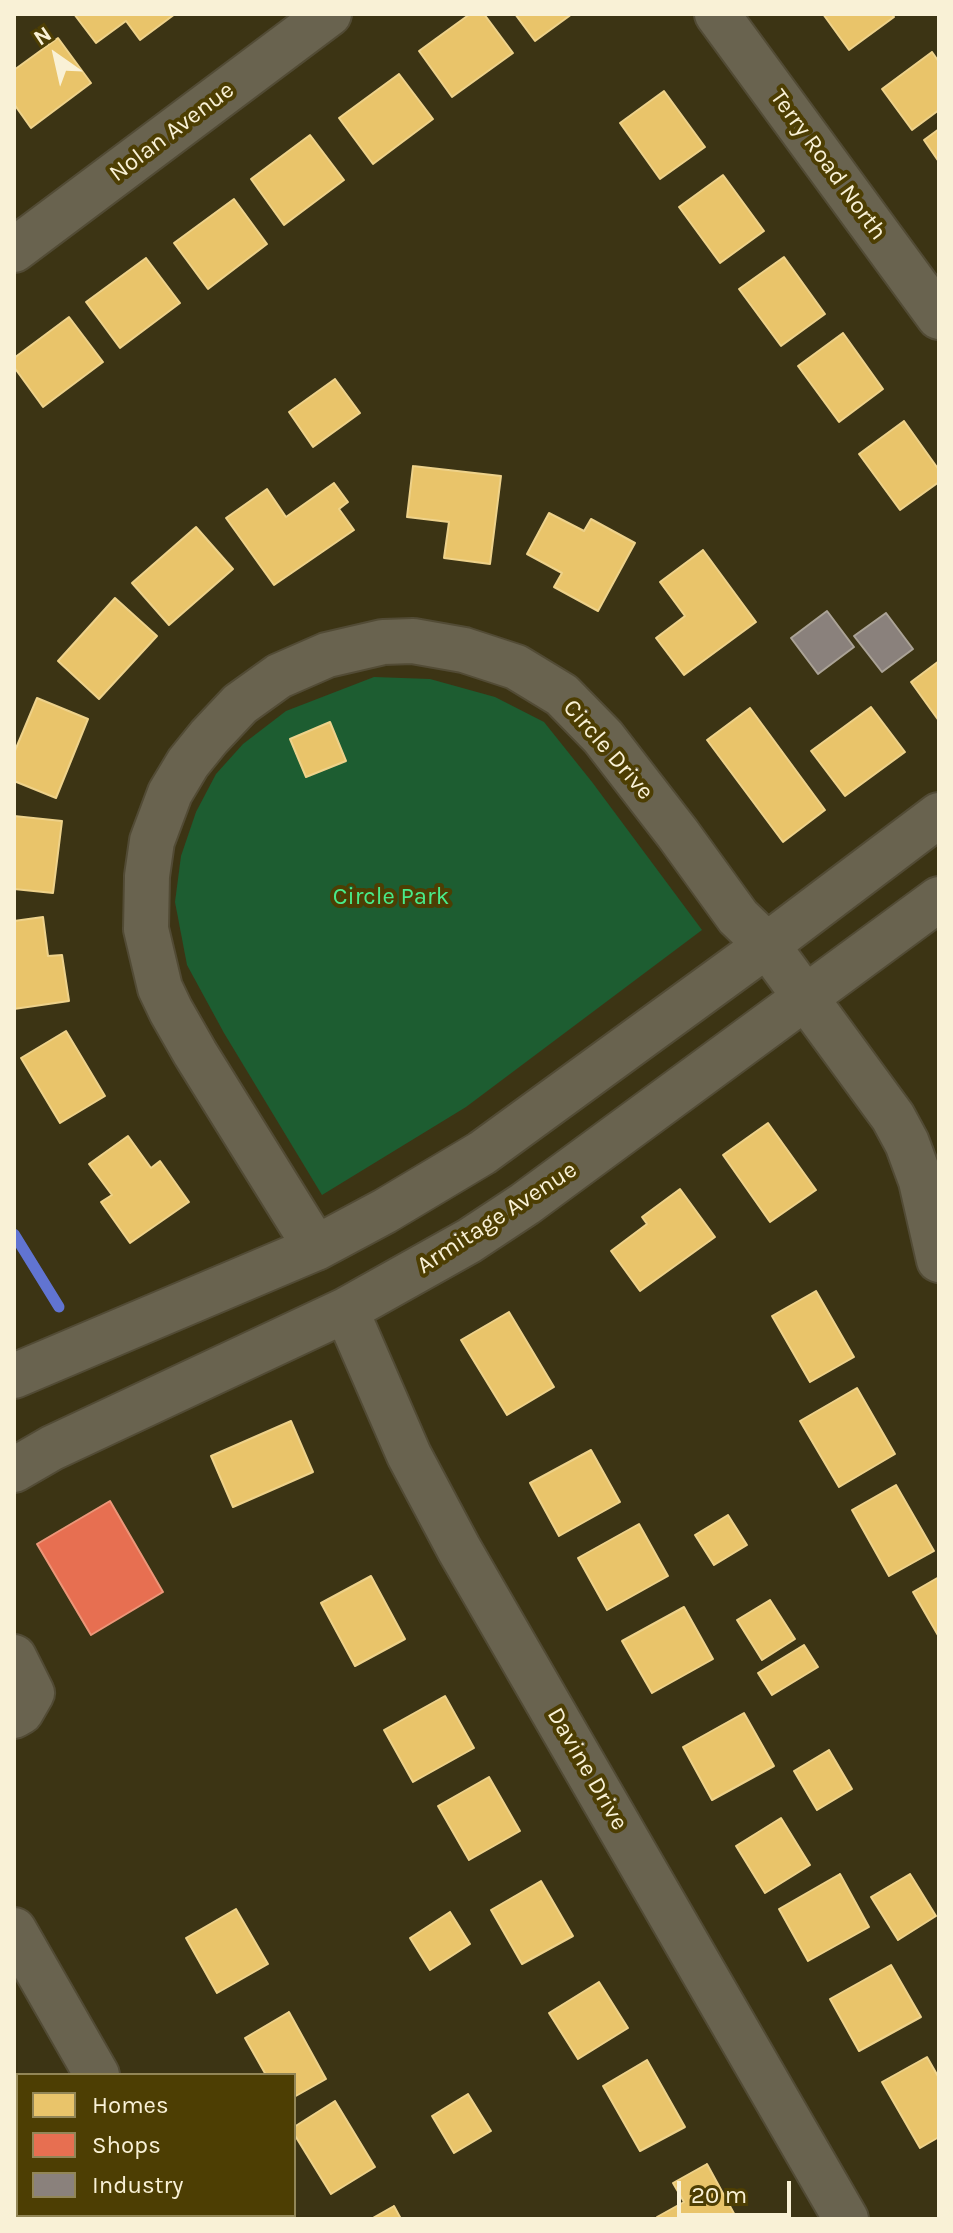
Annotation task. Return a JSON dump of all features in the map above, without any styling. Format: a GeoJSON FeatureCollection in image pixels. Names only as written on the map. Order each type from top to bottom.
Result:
{"type":"FeatureCollection","features":[{"type":"Feature","properties":{"kind":"street","name":"Nolan Avenue"},"geometry":{"type":"LineString","coordinates":[[14,250],[329,14]]}},
{"type":"Feature","properties":{"kind":"street","name":"Terry Road North"},"geometry":{"type":"LineString","coordinates":[[717,14],[939,317]]}},
{"type":"Feature","properties":{"kind":"street","name":"Circle Drive"},"geometry":{"type":"LineString","coordinates":[[316,1248],[171,1011],[160,988],[146,929],[147,876],[152,841],[170,793],[188,763],[240,704],[279,676],[327,655],[383,642],[413,641],[464,650],[516,667],[562,695],[603,737],[738,917],[767,945],[893,1117],[907,1143],[921,1181],[939,1260]]}},
{"type":"Feature","properties":{"kind":"street"},"geometry":{"type":"LineString","coordinates":[[14,1376],[316,1248],[482,1153],[939,815]]}},
{"type":"Feature","properties":{"kind":"street","name":"Armitage Avenue"},"geometry":{"type":"LineString","coordinates":[[14,1470],[52,1448],[346,1310],[469,1241],[525,1204],[939,899]]}},
{"type":"Feature","properties":{"kind":"street","name":"Davine Drive"},"geometry":{"type":"LineString","coordinates":[[346,1310],[409,1455],[459,1549],[846,2219]]}},
{"type":"Feature","properties":{"kind":"street"},"geometry":{"type":"LineString","coordinates":[[14,1657],[32,1693],[21,1712],[14,1716]]}},
{"type":"Feature","properties":{"kind":"street"},"geometry":{"type":"LineString","coordinates":[[14,1930],[96,2073]]}},
{"type":"Feature","properties":{"kind":"green space","name":"Circle Park"},"geometry":{"type":"Polygon","coordinates":[[[374,677],[430,679],[495,697],[544,722],[702,930],[466,1107],[322,1195],[224,1033],[187,965],[175,902],[181,856],[196,812],[216,774],[243,744],[286,711],[374,677]]]}},
{"type":"Feature","properties":{"kind":"building: Homes"},"geometry":{"type":"Polygon","coordinates":[[[74,14],[175,14],[140,40],[126,21],[96,43],[74,14]]]}},
{"type":"Feature","properties":{"kind":"building: Homes"},"geometry":{"type":"Polygon","coordinates":[[[470,14],[484,14],[513,53],[452,97],[419,51],[470,14]]]}},
{"type":"Feature","properties":{"kind":"building: Homes"},"geometry":{"type":"Polygon","coordinates":[[[515,14],[572,14],[535,41],[515,14]]]}},
{"type":"Feature","properties":{"kind":"building: Homes"},"geometry":{"type":"Polygon","coordinates":[[[823,14],[891,14],[894,17],[849,50],[823,14]]]}},
{"type":"Feature","properties":{"kind":"building: Homes"},"geometry":{"type":"Polygon","coordinates":[[[58,38],[91,83],[31,128],[14,104],[14,70],[58,38]]]}},
{"type":"Feature","properties":{"kind":"building: Homes"},"geometry":{"type":"Polygon","coordinates":[[[932,52],[939,62],[939,110],[912,130],[882,89],[932,52]]]}},
{"type":"Feature","properties":{"kind":"building: Homes"},"geometry":{"type":"Polygon","coordinates":[[[399,74],[433,119],[373,164],[339,118],[399,74]]]}},
{"type":"Feature","properties":{"kind":"building: Homes"},"geometry":{"type":"Polygon","coordinates":[[[664,91],[705,147],[660,179],[620,123],[664,91]]]}},
{"type":"Feature","properties":{"kind":"building: Homes"},"geometry":{"type":"Polygon","coordinates":[[[939,129],[939,162],[924,140],[939,129]]]}},
{"type":"Feature","properties":{"kind":"building: Homes"},"geometry":{"type":"Polygon","coordinates":[[[310,135],[344,180],[284,225],[251,179],[310,135]]]}},
{"type":"Feature","properties":{"kind":"building: Homes"},"geometry":{"type":"Polygon","coordinates":[[[723,175],[764,231],[720,263],[679,207],[723,175]]]}},
{"type":"Feature","properties":{"kind":"building: Homes"},"geometry":{"type":"Polygon","coordinates":[[[234,199],[267,244],[208,289],[174,243],[234,199]]]}},
{"type":"Feature","properties":{"kind":"building: Homes"},"geometry":{"type":"Polygon","coordinates":[[[784,257],[825,314],[781,346],[739,289],[784,257]]]}},
{"type":"Feature","properties":{"kind":"building: Homes"},"geometry":{"type":"Polygon","coordinates":[[[146,258],[180,303],[120,348],[86,302],[146,258]]]}},
{"type":"Feature","properties":{"kind":"building: Homes"},"geometry":{"type":"Polygon","coordinates":[[[69,317],[103,362],[43,407],[14,367],[14,358],[69,317]]]}},
{"type":"Feature","properties":{"kind":"building: Homes"},"geometry":{"type":"Polygon","coordinates":[[[843,333],[883,389],[839,422],[798,366],[843,333]]]}},
{"type":"Feature","properties":{"kind":"building: Homes"},"geometry":{"type":"Polygon","coordinates":[[[335,379],[360,413],[313,447],[289,412],[335,379]]]}},
{"type":"Feature","properties":{"kind":"building: Homes"},"geometry":{"type":"Polygon","coordinates":[[[904,421],[939,470],[939,482],[900,510],[859,454],[904,421]]]}},
{"type":"Feature","properties":{"kind":"building: Homes"},"geometry":{"type":"Polygon","coordinates":[[[413,466],[501,476],[490,564],[444,558],[449,522],[407,517],[413,466]]]}},
{"type":"Feature","properties":{"kind":"building: Homes"},"geometry":{"type":"Polygon","coordinates":[[[334,483],[348,502],[339,509],[354,530],[274,585],[226,518],[267,489],[286,517],[334,483]]]}},
{"type":"Feature","properties":{"kind":"building: Homes"},"geometry":{"type":"Polygon","coordinates":[[[549,513],[584,531],[591,519],[635,543],[598,611],[554,587],[562,573],[527,554],[549,513]]]}},
{"type":"Feature","properties":{"kind":"building: Homes"},"geometry":{"type":"Polygon","coordinates":[[[196,527],[233,569],[169,625],[132,583],[196,527]]]}},
{"type":"Feature","properties":{"kind":"building: Homes"},"geometry":{"type":"Polygon","coordinates":[[[703,550],[756,622],[684,675],[656,638],[685,616],[660,582],[703,550]]]}},
{"type":"Feature","properties":{"kind":"building: Homes"},"geometry":{"type":"Polygon","coordinates":[[[115,598],[157,636],[99,699],[58,661],[115,598]]]}},
{"type":"Feature","properties":{"kind":"building: Homes"},"geometry":{"type":"Polygon","coordinates":[[[939,661],[939,721],[911,682],[939,661]]]}},
{"type":"Feature","properties":{"kind":"building: Homes"},"geometry":{"type":"Polygon","coordinates":[[[37,698],[88,719],[56,798],[14,781],[14,753],[37,698]]]}},
{"type":"Feature","properties":{"kind":"building: Homes"},"geometry":{"type":"Polygon","coordinates":[[[871,707],[905,752],[845,796],[811,751],[871,707]]]}},
{"type":"Feature","properties":{"kind":"building: Homes"},"geometry":{"type":"Polygon","coordinates":[[[750,708],[825,810],[783,842],[707,740],[750,708]]]}},
{"type":"Feature","properties":{"kind":"building: Homes"},"geometry":{"type":"Polygon","coordinates":[[[330,722],[346,761],[306,777],[290,739],[330,722]]]}},
{"type":"Feature","properties":{"kind":"building: Homes"},"geometry":{"type":"Polygon","coordinates":[[[14,816],[62,821],[53,893],[14,889],[14,816]]]}},
{"type":"Feature","properties":{"kind":"building: Homes"},"geometry":{"type":"Polygon","coordinates":[[[43,917],[48,956],[62,955],[69,1001],[14,1009],[14,921],[43,917]]]}},
{"type":"Feature","properties":{"kind":"building: Homes"},"geometry":{"type":"Polygon","coordinates":[[[66,1031],[105,1096],[60,1123],[21,1058],[66,1031]]]}},
{"type":"Feature","properties":{"kind":"building: Homes"},"geometry":{"type":"Polygon","coordinates":[[[768,1123],[816,1190],[770,1222],[723,1155],[768,1123]]]}},
{"type":"Feature","properties":{"kind":"building: Homes"},"geometry":{"type":"Polygon","coordinates":[[[128,1136],[151,1168],[160,1161],[189,1202],[130,1243],[101,1202],[112,1195],[89,1164],[128,1136]]]}},
{"type":"Feature","properties":{"kind":"building: Homes"},"geometry":{"type":"Polygon","coordinates":[[[680,1189],[715,1237],[640,1291],[611,1251],[647,1224],[642,1217],[680,1189]]]}},
{"type":"Feature","properties":{"kind":"building: Homes"},"geometry":{"type":"Polygon","coordinates":[[[816,1291],[854,1357],[810,1382],[772,1316],[816,1291]]]}},
{"type":"Feature","properties":{"kind":"building: Homes"},"geometry":{"type":"Polygon","coordinates":[[[509,1312],[554,1387],[507,1415],[461,1340],[509,1312]]]}},
{"type":"Feature","properties":{"kind":"building: Homes"},"geometry":{"type":"Polygon","coordinates":[[[857,1388],[895,1454],[839,1487],[800,1421],[857,1388]]]}},
{"type":"Feature","properties":{"kind":"building: Homes"},"geometry":{"type":"Polygon","coordinates":[[[291,1421],[313,1472],[233,1507],[211,1456],[291,1421]]]}},
{"type":"Feature","properties":{"kind":"building: Homes"},"geometry":{"type":"Polygon","coordinates":[[[591,1450],[620,1502],[559,1536],[530,1483],[591,1450]]]}},
{"type":"Feature","properties":{"kind":"building: Homes"},"geometry":{"type":"Polygon","coordinates":[[[896,1485],[934,1551],[889,1576],[852,1510],[896,1485]]]}},
{"type":"Feature","properties":{"kind":"building: Homes"},"geometry":{"type":"Polygon","coordinates":[[[728,1515],[747,1545],[714,1565],[695,1535],[728,1515]]]}},
{"type":"Feature","properties":{"kind":"building: Homes"},"geometry":{"type":"Polygon","coordinates":[[[639,1524],[668,1576],[607,1610],[578,1558],[639,1524]]]}},
{"type":"Feature","properties":{"kind":"building: Homes"},"geometry":{"type":"Polygon","coordinates":[[[371,1576],[405,1639],[355,1666],[321,1603],[371,1576]]]}},
{"type":"Feature","properties":{"kind":"building: Homes"},"geometry":{"type":"Polygon","coordinates":[[[939,1577],[939,1637],[913,1592],[939,1577]]]}},
{"type":"Feature","properties":{"kind":"building: Homes"},"geometry":{"type":"Polygon","coordinates":[[[770,1600],[795,1639],[762,1660],[737,1620],[770,1600]]]}},
{"type":"Feature","properties":{"kind":"building: Homes"},"geometry":{"type":"Polygon","coordinates":[[[684,1607],[713,1659],[652,1693],[622,1641],[684,1607]]]}},
{"type":"Feature","properties":{"kind":"building: Homes"},"geometry":{"type":"Polygon","coordinates":[[[804,1645],[818,1667],[772,1695],[758,1673],[804,1645]]]}},
{"type":"Feature","properties":{"kind":"building: Homes"},"geometry":{"type":"Polygon","coordinates":[[[445,1696],[474,1748],[413,1782],[384,1730],[445,1696]]]}},
{"type":"Feature","properties":{"kind":"building: Homes"},"geometry":{"type":"Polygon","coordinates":[[[744,1713],[774,1766],[712,1800],[683,1747],[744,1713]]]}},
{"type":"Feature","properties":{"kind":"building: Homes"},"geometry":{"type":"Polygon","coordinates":[[[829,1750],[852,1789],[817,1810],[794,1771],[829,1750]]]}},
{"type":"Feature","properties":{"kind":"building: Homes"},"geometry":{"type":"Polygon","coordinates":[[[489,1777],[520,1831],[469,1860],[438,1806],[489,1777]]]}},
{"type":"Feature","properties":{"kind":"building: Homes"},"geometry":{"type":"Polygon","coordinates":[[[781,1818],[810,1865],[765,1893],[736,1846],[781,1818]]]}},
{"type":"Feature","properties":{"kind":"building: Homes"},"geometry":{"type":"Polygon","coordinates":[[[840,1874],[869,1927],[808,1961],[779,1909],[840,1874]]]}},
{"type":"Feature","properties":{"kind":"building: Homes"},"geometry":{"type":"Polygon","coordinates":[[[910,1874],[936,1916],[898,1940],[871,1897],[910,1874]]]}},
{"type":"Feature","properties":{"kind":"building: Homes"},"geometry":{"type":"Polygon","coordinates":[[[541,1881],[573,1936],[522,1964],[491,1910],[541,1881]]]}},
{"type":"Feature","properties":{"kind":"building: Homes"},"geometry":{"type":"Polygon","coordinates":[[[236,1909],[268,1964],[217,1993],[186,1938],[236,1909]]]}},
{"type":"Feature","properties":{"kind":"building: Homes"},"geometry":{"type":"Polygon","coordinates":[[[450,1912],[470,1944],[430,1970],[410,1938],[450,1912]]]}},
{"type":"Feature","properties":{"kind":"building: Homes"},"geometry":{"type":"Polygon","coordinates":[[[891,1965],[921,2017],[859,2051],[830,1999],[891,1965]]]}},
{"type":"Feature","properties":{"kind":"building: Homes"},"geometry":{"type":"Polygon","coordinates":[[[599,1982],[628,2028],[578,2059],[549,2013],[599,1982]]]}},
{"type":"Feature","properties":{"kind":"building: Homes"},"geometry":{"type":"Polygon","coordinates":[[[289,2012],[326,2079],[296,2096],[296,2073],[265,2073],[245,2038],[289,2012]]]}},
{"type":"Feature","properties":{"kind":"building: Homes"},"geometry":{"type":"Polygon","coordinates":[[[927,2057],[939,2078],[939,2137],[920,2148],[882,2082],[927,2057]]]}},
{"type":"Feature","properties":{"kind":"building: Homes"},"geometry":{"type":"Polygon","coordinates":[[[647,2060],[685,2127],[640,2151],[603,2086],[647,2060]]]}},
{"type":"Feature","properties":{"kind":"building: Homes"},"geometry":{"type":"Polygon","coordinates":[[[468,2094],[491,2131],[454,2153],[432,2116],[468,2094]]]}},
{"type":"Feature","properties":{"kind":"building: Homes"},"geometry":{"type":"Polygon","coordinates":[[[335,2101],[375,2167],[331,2194],[296,2137],[296,2126],[335,2101]]]}},
{"type":"Feature","properties":{"kind":"building: Homes"},"geometry":{"type":"Polygon","coordinates":[[[707,2164],[737,2219],[658,2219],[684,2202],[673,2183],[707,2164]]]}},
{"type":"Feature","properties":{"kind":"building: Homes"},"geometry":{"type":"Polygon","coordinates":[[[394,2206],[401,2219],[371,2219],[394,2206]]]}},
{"type":"Feature","properties":{"kind":"building: Shops"},"geometry":{"type":"Polygon","coordinates":[[[110,1501],[163,1592],[91,1635],[37,1544],[110,1501]]]}},
{"type":"Feature","properties":{"kind":"building: Industry"},"geometry":{"type":"Polygon","coordinates":[[[827,611],[854,647],[818,674],[791,638],[827,611]]]}},
{"type":"Feature","properties":{"kind":"building: Industry"},"geometry":{"type":"Polygon","coordinates":[[[886,613],[913,649],[882,672],[854,636],[886,613]]]}},
{"type":"Feature","properties":{"kind":"waterway"},"geometry":{"type":"LineString","coordinates":[[14,1234],[59,1307]]}}]}
